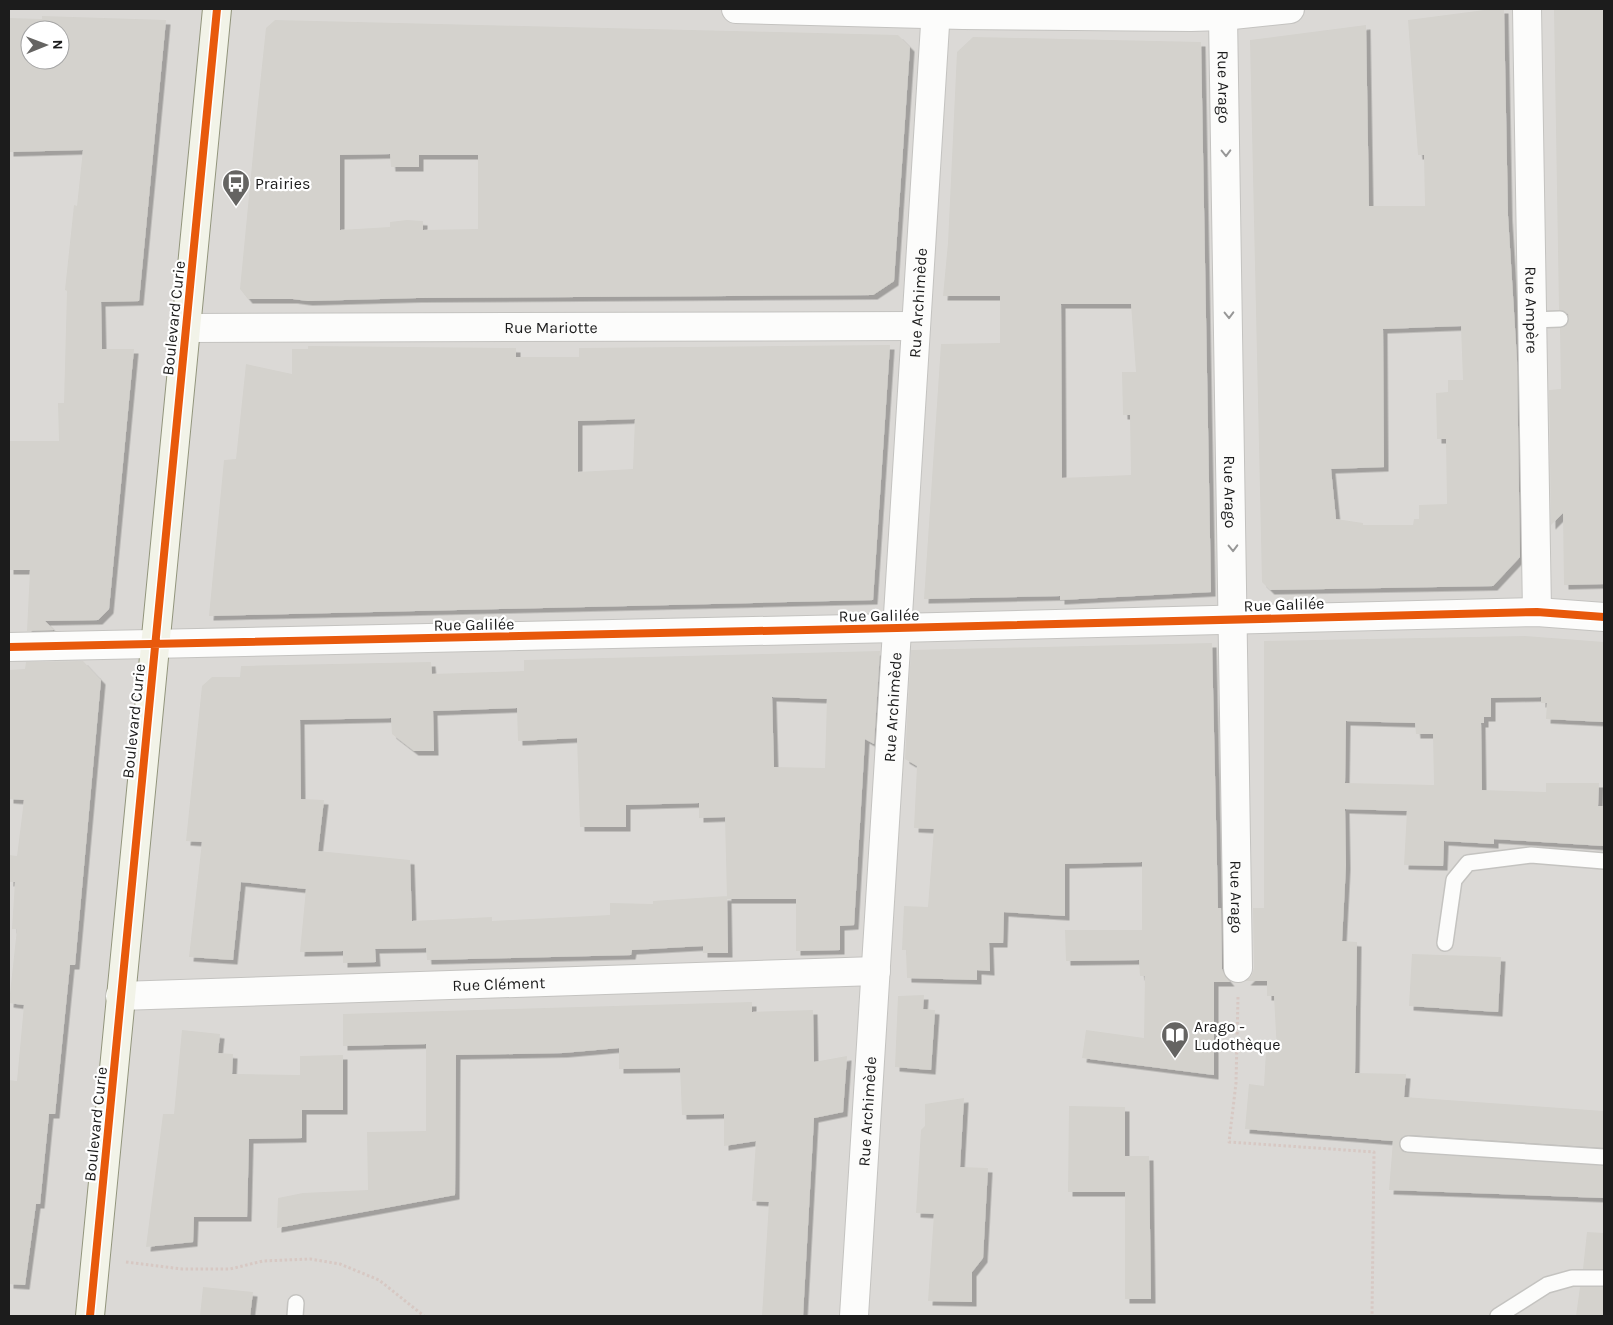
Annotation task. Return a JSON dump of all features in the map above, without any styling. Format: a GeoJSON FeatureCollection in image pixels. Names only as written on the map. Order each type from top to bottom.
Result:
{"type":"FeatureCollection","features":[{"type":"Feature","properties":{"kind":"street","name":"Boulevard Curie"},"geometry":{"type":"LineString","coordinates":[[90,1316],[217,9]]}},
{"type":"Feature","properties":{"kind":"street"},"geometry":{"type":"LineString","coordinates":[[736,9],[1223,16],[1290,9]]}},
{"type":"Feature","properties":{"kind":"street","name":"Rue Ampère"},"geometry":{"type":"LineString","coordinates":[[1527,9],[1537,612]]}},
{"type":"Feature","properties":{"kind":"street","name":"Rue Archimède"},"geometry":{"type":"LineString","coordinates":[[854,1316],[935,12]]}},
{"type":"Feature","properties":{"kind":"street","name":"Rue Arago"},"geometry":{"type":"LineString","coordinates":[[1223,16],[1238,968]]}},
{"type":"Feature","properties":{"kind":"street","name":"Rue Mariotte"},"geometry":{"type":"LineString","coordinates":[[186,328],[916,326]]}},
{"type":"Feature","properties":{"kind":"street","name":"Rue Galilée"},"geometry":{"type":"LineString","coordinates":[[9,647],[1537,612],[1604,617]]}},
{"type":"Feature","properties":{"kind":"street","name":"Rue Clément"},"geometry":{"type":"LineString","coordinates":[[120,996],[876,970]]}},
{"type":"Feature","properties":{"kind":"lane"},"geometry":{"type":"LineString","coordinates":[[1532,320],[1560,319]]}},
{"type":"Feature","properties":{"kind":"lane"},"geometry":{"type":"LineString","coordinates":[[1445,943],[1454,880],[1468,863],[1530,855],[1604,861]]}},
{"type":"Feature","properties":{"kind":"lane"},"geometry":{"type":"LineString","coordinates":[[1408,1144],[1604,1157]]}},
{"type":"Feature","properties":{"kind":"lane"},"geometry":{"type":"LineString","coordinates":[[1498,1316],[1547,1285],[1572,1278],[1604,1278]]}},
{"type":"Feature","properties":{"kind":"path"},"geometry":{"type":"LineString","coordinates":[[1238,968],[1236,1083],[1229,1142],[1374,1152],[1372,1316]]}},
{"type":"Feature","properties":{"kind":"path"},"geometry":{"type":"LineString","coordinates":[[95,1258],[182,1269],[230,1269],[263,1262],[310,1258],[340,1264],[380,1280],[424,1316]]}},
{"type":"Feature","properties":{"kind":"shaded area"},"geometry":{"type":"Polygon","coordinates":[[[9,9],[1604,9],[1604,1316],[9,1316],[9,9]]]}},
{"type":"Feature","properties":{"kind":"building"},"geometry":{"type":"Polygon","coordinates":[[[1504,9],[1508,216],[1517,360],[1520,557],[1493,586],[1270,590],[1262,582],[1250,40],[1366,25],[1369,206],[1425,206],[1424,155],[1418,155],[1408,20],[1504,9]],[[1461,326],[1383,329],[1384,467],[1331,469],[1336,519],[1363,523],[1363,525],[1413,525],[1414,519],[1419,519],[1419,505],[1447,504],[1446,439],[1437,439],[1436,393],[1448,392],[1448,380],[1463,380],[1461,326]]]}},
{"type":"Feature","properties":{"kind":"building"},"geometry":{"type":"Polygon","coordinates":[[[1554,9],[1604,9],[1604,584],[1564,585],[1563,513],[1551,525],[1549,390],[1561,389],[1560,328],[1565,327],[1569,319],[1568,314],[1559,310],[1554,9]]]}},
{"type":"Feature","properties":{"kind":"building"},"geometry":{"type":"Polygon","coordinates":[[[42,16],[166,20],[139,301],[101,302],[102,349],[134,349],[109,609],[98,620],[45,621],[54,630],[27,631],[30,570],[9,570],[9,441],[59,441],[58,403],[64,403],[67,291],[65,290],[74,205],[77,206],[83,150],[9,152],[9,18],[42,19],[42,16]]]}},
{"type":"Feature","properties":{"kind":"building"},"geometry":{"type":"Polygon","coordinates":[[[275,20],[898,35],[910,47],[894,281],[873,295],[417,298],[308,301],[248,299],[240,289],[266,28],[275,20]],[[390,154],[340,155],[340,230],[390,227],[390,222],[407,220],[423,221],[423,230],[478,229],[478,155],[419,155],[419,167],[391,167],[390,154]]]}},
{"type":"Feature","properties":{"kind":"building"},"geometry":{"type":"Polygon","coordinates":[[[973,37],[1201,42],[1211,592],[1060,600],[1060,596],[924,599],[941,344],[1000,343],[1000,296],[943,296],[948,243],[957,52],[973,37]],[[1061,304],[1062,478],[1131,475],[1130,415],[1123,415],[1122,372],[1136,372],[1131,304],[1061,304]]]}},
{"type":"Feature","properties":{"kind":"building"},"geometry":{"type":"Polygon","coordinates":[[[890,345],[873,600],[209,616],[224,460],[236,459],[246,364],[292,374],[292,349],[308,349],[308,346],[516,348],[516,357],[579,357],[579,348],[890,345]],[[635,419],[578,421],[578,472],[633,469],[635,419]]]}},
{"type":"Feature","properties":{"kind":"building"},"geometry":{"type":"Polygon","coordinates":[[[1525,636],[1604,642],[1604,722],[1546,719],[1547,703],[1541,703],[1541,697],[1491,698],[1491,717],[1484,717],[1484,723],[1481,723],[1482,790],[1546,792],[1546,783],[1599,783],[1598,806],[1604,806],[1604,846],[1494,839],[1494,844],[1444,841],[1443,866],[1404,865],[1407,811],[1345,809],[1346,865],[1342,941],[1357,942],[1355,1073],[1406,1074],[1404,1097],[1604,1111],[1604,1148],[1409,1135],[1401,1138],[1399,1144],[1402,1151],[1407,1153],[1604,1166],[1604,1198],[1389,1190],[1393,1141],[1245,1129],[1249,1084],[1264,1086],[1266,1051],[1277,1052],[1274,996],[1267,996],[1267,981],[1246,981],[1252,975],[1254,968],[1253,908],[1264,908],[1264,641],[1525,636]],[[1346,721],[1345,783],[1434,785],[1433,734],[1416,734],[1415,723],[1346,721]]]}},
{"type":"Feature","properties":{"kind":"building"},"geometry":{"type":"Polygon","coordinates":[[[1212,643],[1218,908],[1221,908],[1222,969],[1230,982],[1214,982],[1214,1075],[1082,1058],[1086,1030],[1144,1038],[1145,976],[1140,976],[1139,960],[1066,961],[1065,930],[1142,930],[1142,862],[1065,864],[1065,916],[1004,912],[1003,943],[989,943],[990,971],[977,970],[977,980],[907,978],[906,950],[902,950],[904,906],[928,907],[934,829],[914,828],[917,766],[905,759],[911,650],[1212,643]]]}},
{"type":"Feature","properties":{"kind":"building"},"geometry":{"type":"Polygon","coordinates":[[[880,651],[874,744],[865,739],[854,925],[840,926],[840,950],[796,951],[796,899],[727,899],[728,953],[703,953],[703,946],[632,950],[631,955],[427,960],[426,948],[375,949],[376,962],[343,963],[343,951],[300,952],[306,889],[241,882],[233,960],[189,957],[202,842],[186,841],[202,686],[212,677],[240,677],[241,666],[431,662],[432,674],[524,671],[524,660],[880,651]],[[772,697],[774,767],[825,768],[827,699],[772,697]],[[517,708],[433,711],[434,751],[414,751],[392,734],[391,718],[300,720],[301,799],[324,800],[318,851],[410,860],[412,921],[492,917],[492,921],[610,915],[610,903],[653,904],[653,901],[727,896],[725,817],[699,818],[699,803],[626,805],[626,827],[580,827],[577,738],[518,741],[517,708]]]}},
{"type":"Feature","properties":{"kind":"building"},"geometry":{"type":"Polygon","coordinates":[[[83,661],[101,680],[75,965],[70,965],[55,1114],[49,1114],[40,1204],[36,1204],[25,1285],[9,1284],[9,1080],[17,1081],[24,1005],[9,1003],[17,929],[12,929],[15,882],[9,882],[9,855],[17,856],[24,800],[9,799],[9,670],[25,669],[26,662],[83,661]]]}},
{"type":"Feature","properties":{"kind":"building"},"geometry":{"type":"Polygon","coordinates":[[[1412,954],[1501,957],[1498,1012],[1409,1006],[1412,954]]]}},
{"type":"Feature","properties":{"kind":"building"},"geometry":{"type":"Polygon","coordinates":[[[924,995],[923,1009],[935,1010],[931,1070],[895,1067],[898,996],[924,995]]]}},
{"type":"Feature","properties":{"kind":"building"},"geometry":{"type":"Polygon","coordinates":[[[752,1002],[752,1012],[813,1010],[814,1062],[847,1056],[843,1112],[814,1118],[803,1316],[762,1316],[769,1202],[752,1201],[756,1141],[724,1146],[724,1114],[682,1115],[680,1068],[619,1069],[619,1048],[563,1053],[456,1055],[455,1195],[277,1228],[278,1198],[303,1193],[368,1190],[367,1132],[426,1131],[426,1044],[343,1046],[343,1014],[752,1002]]]}},
{"type":"Feature","properties":{"kind":"building"},"geometry":{"type":"Polygon","coordinates":[[[182,1030],[220,1034],[218,1053],[233,1054],[232,1074],[300,1075],[300,1056],[343,1055],[343,1110],[302,1110],[302,1138],[249,1139],[247,1217],[194,1217],[193,1242],[146,1247],[163,1114],[174,1114],[182,1030]]]}},
{"type":"Feature","properties":{"kind":"building"},"geometry":{"type":"Polygon","coordinates":[[[964,1098],[960,1167],[988,1168],[983,1258],[972,1272],[972,1302],[928,1301],[934,1214],[916,1213],[921,1130],[925,1126],[925,1104],[964,1098]]]}},
{"type":"Feature","properties":{"kind":"building"},"geometry":{"type":"Polygon","coordinates":[[[1069,1106],[1125,1107],[1125,1192],[1068,1192],[1069,1106]]]}},
{"type":"Feature","properties":{"kind":"building"},"geometry":{"type":"Polygon","coordinates":[[[1125,1156],[1149,1156],[1151,1299],[1125,1299],[1125,1156]]]}},
{"type":"Feature","properties":{"kind":"building"},"geometry":{"type":"Polygon","coordinates":[[[1587,1232],[1604,1233],[1604,1269],[1583,1269],[1587,1232]]]}},
{"type":"Feature","properties":{"kind":"building"},"geometry":{"type":"Polygon","coordinates":[[[203,1287],[253,1292],[250,1316],[200,1316],[203,1287]]]}},
{"type":"Feature","properties":{"kind":"building"},"geometry":{"type":"Polygon","coordinates":[[[1580,1287],[1604,1287],[1604,1316],[1576,1316],[1580,1287]]]}},
{"type":"Feature","properties":{"kind":"cycle path"},"geometry":{"type":"LineString","coordinates":[[90,1316],[217,9]]}},
{"type":"Feature","properties":{"kind":"cycle path"},"geometry":{"type":"LineString","coordinates":[[9,647],[1537,612],[1604,617]]}},
{"type":"Feature","properties":{"kind":"place","name":"Prairies"},"geometry":{"type":"Point","coordinates":[236,207]}},
{"type":"Feature","properties":{"kind":"place","name":"Arago - Ludothèque"},"geometry":{"type":"Point","coordinates":[1175,1059]}}]}
